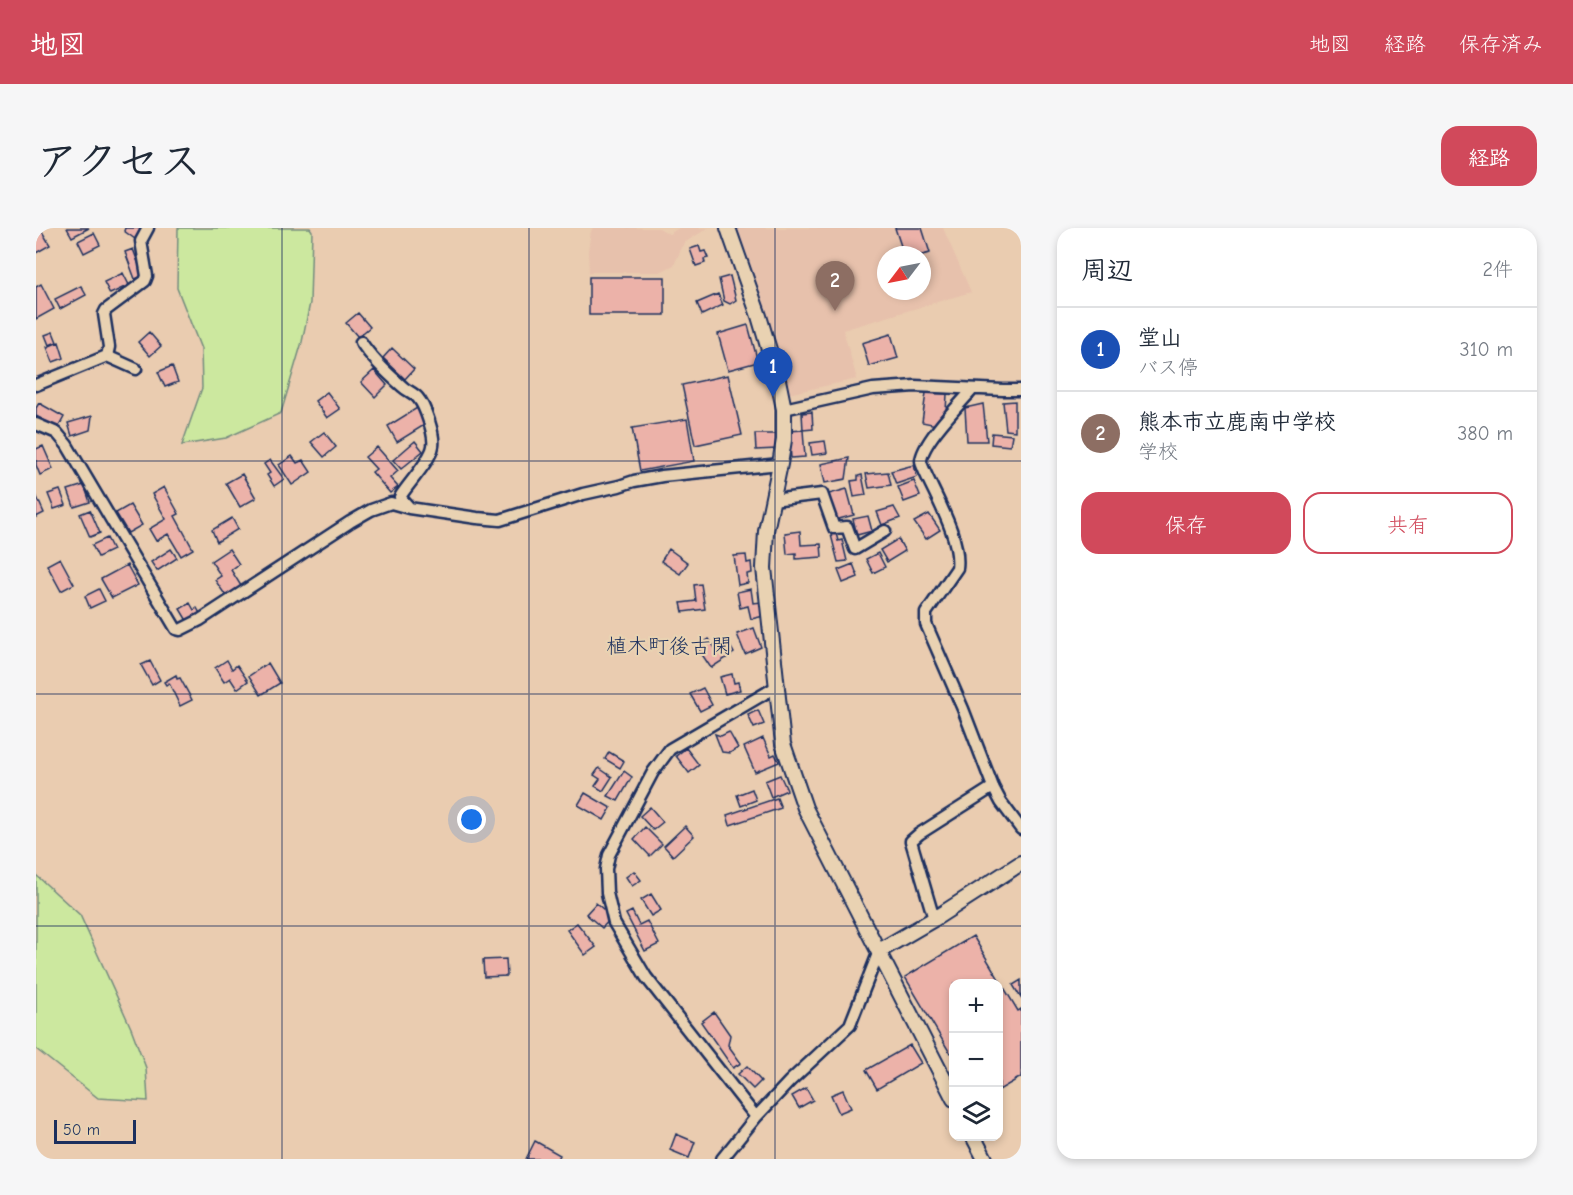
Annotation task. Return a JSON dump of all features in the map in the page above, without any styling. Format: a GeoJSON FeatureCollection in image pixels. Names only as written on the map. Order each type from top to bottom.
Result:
{"type":"FeatureCollection","features":[{"type":"Feature","properties":{"kind":"street"},"geometry":{"type":"LineString","coordinates":[[107,356],[109,347],[104,314],[106,310],[145,281],[147,276],[141,241],[148,228]]}},
{"type":"Feature","properties":{"kind":"street"},"geometry":{"type":"LineString","coordinates":[[728,228],[759,316],[784,409],[784,440],[764,551],[783,744],[805,808],[949,1089]]}},
{"type":"Feature","properties":{"kind":"street"},"geometry":{"type":"LineString","coordinates":[[361,342],[386,371],[417,396],[425,409],[433,447],[424,464],[400,497],[409,508]]}},
{"type":"Feature","properties":{"kind":"street"},"geometry":{"type":"LineString","coordinates":[[36,385],[107,356],[136,369]]}},
{"type":"Feature","properties":{"kind":"street"},"geometry":{"type":"LineString","coordinates":[[784,409],[873,389],[915,386],[1021,390]]}},
{"type":"Feature","properties":{"kind":"street"},"geometry":{"type":"LineString","coordinates":[[973,389],[931,438],[921,461],[955,540],[958,560],[957,568],[926,613],[926,624],[963,709],[993,787],[1021,829]]}},
{"type":"Feature","properties":{"kind":"street"},"geometry":{"type":"LineString","coordinates":[[36,424],[57,433],[67,445],[176,629],[180,630],[200,620],[350,522],[391,502],[409,508],[500,520],[634,481],[780,464]]}},
{"type":"Feature","properties":{"kind":"street"},"geometry":{"type":"LineString","coordinates":[[772,500],[822,494],[834,528],[847,527],[855,549],[885,531]]}},
{"type":"Feature","properties":{"kind":"street"},"geometry":{"type":"LineString","coordinates":[[756,1117],[641,968],[614,923],[607,893],[606,869],[609,855],[652,772],[670,748],[776,687]]}},
{"type":"Feature","properties":{"kind":"street"},"geometry":{"type":"LineString","coordinates":[[934,919],[911,841],[993,787]]}},
{"type":"Feature","properties":{"kind":"street"},"geometry":{"type":"LineString","coordinates":[[722,1159],[756,1117],[790,1081],[850,1025],[879,951],[1021,863]]}},
{"type":"Feature","properties":{"kind":"street"},"geometry":{"type":"LineString","coordinates":[[975,1141],[985,1159]]}},
{"type":"Feature","properties":{"kind":"shaded area"},"geometry":{"type":"Polygon","coordinates":[[[593,228],[659,228],[669,234],[679,228],[708,228],[684,243],[674,265],[660,272],[589,272],[588,251],[593,228]]]}},
{"type":"Feature","properties":{"kind":"shaded area"},"geometry":{"type":"Polygon","coordinates":[[[737,228],[943,228],[971,292],[843,330],[857,379],[788,394],[752,270],[737,228]]]}},
{"type":"Feature","properties":{"kind":"green space"},"geometry":{"type":"Polygon","coordinates":[[[178,228],[310,228],[312,231],[310,303],[302,342],[281,413],[226,438],[182,445],[202,388],[201,349],[177,288],[178,228]]]}},
{"type":"Feature","properties":{"kind":"green space"},"geometry":{"type":"Polygon","coordinates":[[[36,875],[80,915],[131,1028],[146,1068],[148,1101],[98,1098],[36,1049],[36,875]]]}},
{"type":"Feature","properties":{"kind":"building"},"geometry":{"type":"Polygon","coordinates":[[[38,228],[50,245],[36,253],[36,229],[38,228]]]}},
{"type":"Feature","properties":{"kind":"building"},"geometry":{"type":"Polygon","coordinates":[[[67,228],[89,228],[72,237],[67,228]]]}},
{"type":"Feature","properties":{"kind":"building"},"geometry":{"type":"Polygon","coordinates":[[[125,228],[142,228],[135,239],[124,231],[125,228]]]}},
{"type":"Feature","properties":{"kind":"building"},"geometry":{"type":"Polygon","coordinates":[[[895,228],[922,228],[928,246],[901,246],[895,228]]]}},
{"type":"Feature","properties":{"kind":"building"},"geometry":{"type":"Polygon","coordinates":[[[94,233],[100,245],[84,253],[78,241],[94,233]]]}},
{"type":"Feature","properties":{"kind":"building"},"geometry":{"type":"Polygon","coordinates":[[[699,246],[701,252],[705,251],[708,258],[704,259],[705,263],[696,266],[690,249],[699,246]]]}},
{"type":"Feature","properties":{"kind":"building"},"geometry":{"type":"Polygon","coordinates":[[[133,249],[143,276],[135,279],[125,252],[133,249]]]}},
{"type":"Feature","properties":{"kind":"building"},"geometry":{"type":"Polygon","coordinates":[[[123,273],[129,285],[110,294],[104,282],[123,273]]]}},
{"type":"Feature","properties":{"kind":"building"},"geometry":{"type":"Polygon","coordinates":[[[730,276],[736,300],[730,304],[724,301],[719,279],[730,276]]]}},
{"type":"Feature","properties":{"kind":"building"},"geometry":{"type":"Polygon","coordinates":[[[589,277],[665,277],[665,315],[589,315],[589,277]]]}},
{"type":"Feature","properties":{"kind":"building"},"geometry":{"type":"Polygon","coordinates":[[[41,284],[54,309],[36,319],[36,287],[41,284]]]}},
{"type":"Feature","properties":{"kind":"building"},"geometry":{"type":"Polygon","coordinates":[[[81,286],[86,295],[60,309],[55,299],[81,286]]]}},
{"type":"Feature","properties":{"kind":"building"},"geometry":{"type":"Polygon","coordinates":[[[718,294],[723,305],[702,315],[697,303],[718,294]]]}},
{"type":"Feature","properties":{"kind":"building"},"geometry":{"type":"Polygon","coordinates":[[[358,313],[370,327],[358,337],[346,323],[358,313]]]}},
{"type":"Feature","properties":{"kind":"building"},"geometry":{"type":"Polygon","coordinates":[[[748,325],[758,362],[728,370],[718,334],[748,325]]]}},
{"type":"Feature","properties":{"kind":"building"},"geometry":{"type":"Polygon","coordinates":[[[53,332],[57,342],[49,345],[45,335],[53,332]]]}},
{"type":"Feature","properties":{"kind":"building"},"geometry":{"type":"Polygon","coordinates":[[[149,332],[161,346],[150,356],[138,342],[149,332]]]}},
{"type":"Feature","properties":{"kind":"building"},"geometry":{"type":"Polygon","coordinates":[[[891,334],[898,358],[869,366],[862,343],[891,334]]]}},
{"type":"Feature","properties":{"kind":"building"},"geometry":{"type":"Polygon","coordinates":[[[59,342],[64,358],[53,362],[47,347],[59,342]]]}},
{"type":"Feature","properties":{"kind":"building"},"geometry":{"type":"Polygon","coordinates":[[[392,348],[414,369],[405,379],[383,358],[392,348]]]}},
{"type":"Feature","properties":{"kind":"building"},"geometry":{"type":"Polygon","coordinates":[[[172,366],[178,382],[165,387],[158,372],[172,366]]]}},
{"type":"Feature","properties":{"kind":"building"},"geometry":{"type":"Polygon","coordinates":[[[374,370],[387,385],[375,397],[361,382],[374,370]]]}},
{"type":"Feature","properties":{"kind":"building"},"geometry":{"type":"Polygon","coordinates":[[[728,375],[742,435],[695,445],[682,385],[728,375]]]}},
{"type":"Feature","properties":{"kind":"building"},"geometry":{"type":"Polygon","coordinates":[[[327,392],[340,409],[327,418],[315,401],[327,392]]]}},
{"type":"Feature","properties":{"kind":"building"},"geometry":{"type":"Polygon","coordinates":[[[926,393],[947,394],[946,411],[941,426],[922,422],[926,393]]]}},
{"type":"Feature","properties":{"kind":"building"},"geometry":{"type":"Polygon","coordinates":[[[1015,401],[1015,431],[1006,430],[1003,402],[1015,401]]]}},
{"type":"Feature","properties":{"kind":"building"},"geometry":{"type":"Polygon","coordinates":[[[39,403],[64,417],[58,428],[36,416],[39,403]]]}},
{"type":"Feature","properties":{"kind":"building"},"geometry":{"type":"Polygon","coordinates":[[[983,404],[987,441],[967,441],[965,408],[983,404]]]}},
{"type":"Feature","properties":{"kind":"building"},"geometry":{"type":"Polygon","coordinates":[[[417,408],[426,424],[397,442],[388,426],[417,408]]]}},
{"type":"Feature","properties":{"kind":"building"},"geometry":{"type":"Polygon","coordinates":[[[812,412],[813,429],[803,430],[802,413],[812,412]]]}},
{"type":"Feature","properties":{"kind":"building"},"geometry":{"type":"Polygon","coordinates":[[[92,416],[90,430],[72,436],[68,423],[92,416]]]}},
{"type":"Feature","properties":{"kind":"building"},"geometry":{"type":"Polygon","coordinates":[[[687,419],[694,461],[640,471],[632,428],[687,419]]]}},
{"type":"Feature","properties":{"kind":"building"},"geometry":{"type":"Polygon","coordinates":[[[803,430],[805,457],[791,458],[789,431],[803,430]]]}},
{"type":"Feature","properties":{"kind":"building"},"geometry":{"type":"Polygon","coordinates":[[[324,432],[336,447],[324,457],[311,442],[324,432]]]}},
{"type":"Feature","properties":{"kind":"building"},"geometry":{"type":"Polygon","coordinates":[[[992,433],[1012,435],[1010,446],[991,444],[992,433]]]}},
{"type":"Feature","properties":{"kind":"building"},"geometry":{"type":"Polygon","coordinates":[[[755,434],[776,434],[777,449],[756,450],[755,434]]]}},
{"type":"Feature","properties":{"kind":"building"},"geometry":{"type":"Polygon","coordinates":[[[415,441],[423,451],[401,469],[393,460],[415,441]]]}},
{"type":"Feature","properties":{"kind":"building"},"geometry":{"type":"Polygon","coordinates":[[[825,441],[827,453],[812,455],[810,443],[825,441]]]}},
{"type":"Feature","properties":{"kind":"building"},"geometry":{"type":"Polygon","coordinates":[[[43,446],[53,469],[40,475],[36,465],[36,449],[43,446]]]}},
{"type":"Feature","properties":{"kind":"building"},"geometry":{"type":"Polygon","coordinates":[[[377,447],[398,471],[390,478],[398,487],[390,493],[372,472],[376,469],[365,457],[377,447]]]}},
{"type":"Feature","properties":{"kind":"building"},"geometry":{"type":"Polygon","coordinates":[[[292,456],[297,463],[303,460],[311,472],[292,485],[279,465],[292,456]]]}},
{"type":"Feature","properties":{"kind":"building"},"geometry":{"type":"Polygon","coordinates":[[[849,458],[846,479],[825,483],[821,464],[849,458]]]}},
{"type":"Feature","properties":{"kind":"building"},"geometry":{"type":"Polygon","coordinates":[[[270,460],[284,479],[274,486],[267,475],[270,473],[264,464],[270,460]]]}},
{"type":"Feature","properties":{"kind":"building"},"geometry":{"type":"Polygon","coordinates":[[[914,465],[917,477],[896,484],[891,471],[914,465]]]}},
{"type":"Feature","properties":{"kind":"building"},"geometry":{"type":"Polygon","coordinates":[[[888,472],[891,485],[869,488],[866,474],[888,472]]]}},
{"type":"Feature","properties":{"kind":"building"},"geometry":{"type":"Polygon","coordinates":[[[242,474],[256,498],[240,507],[226,483],[242,474]]]}},
{"type":"Feature","properties":{"kind":"building"},"geometry":{"type":"Polygon","coordinates":[[[862,475],[866,495],[854,497],[851,481],[858,480],[858,476],[862,475]]]}},
{"type":"Feature","properties":{"kind":"building"},"geometry":{"type":"Polygon","coordinates":[[[914,481],[920,496],[904,502],[898,487],[914,481]]]}},
{"type":"Feature","properties":{"kind":"building"},"geometry":{"type":"Polygon","coordinates":[[[84,485],[90,502],[74,507],[68,490],[84,485]]]}},
{"type":"Feature","properties":{"kind":"building"},"geometry":{"type":"Polygon","coordinates":[[[164,487],[179,514],[175,516],[193,549],[181,556],[168,534],[156,541],[149,529],[166,519],[152,494],[164,487]]]}},
{"type":"Feature","properties":{"kind":"building"},"geometry":{"type":"Polygon","coordinates":[[[847,489],[854,515],[835,520],[829,494],[847,489]]]}},
{"type":"Feature","properties":{"kind":"building"},"geometry":{"type":"Polygon","coordinates":[[[60,490],[66,505],[54,509],[48,494],[60,490]]]}},
{"type":"Feature","properties":{"kind":"building"},"geometry":{"type":"Polygon","coordinates":[[[36,495],[44,513],[36,517],[36,495]]]}},
{"type":"Feature","properties":{"kind":"building"},"geometry":{"type":"Polygon","coordinates":[[[130,505],[142,525],[128,533],[116,513],[130,505]]]}},
{"type":"Feature","properties":{"kind":"building"},"geometry":{"type":"Polygon","coordinates":[[[894,507],[900,518],[882,525],[877,512],[894,507]]]}},
{"type":"Feature","properties":{"kind":"building"},"geometry":{"type":"Polygon","coordinates":[[[90,510],[100,533],[90,537],[80,514],[90,510]]]}},
{"type":"Feature","properties":{"kind":"building"},"geometry":{"type":"Polygon","coordinates":[[[929,514],[940,530],[926,539],[914,522],[929,514]]]}},
{"type":"Feature","properties":{"kind":"building"},"geometry":{"type":"Polygon","coordinates":[[[868,516],[872,531],[857,535],[853,519],[868,516]]]}},
{"type":"Feature","properties":{"kind":"building"},"geometry":{"type":"Polygon","coordinates":[[[232,518],[238,529],[217,542],[212,530],[232,518]]]}},
{"type":"Feature","properties":{"kind":"building"},"geometry":{"type":"Polygon","coordinates":[[[800,531],[801,545],[821,544],[822,557],[796,559],[796,553],[787,554],[785,533],[800,531]]]}},
{"type":"Feature","properties":{"kind":"building"},"geometry":{"type":"Polygon","coordinates":[[[836,533],[838,541],[842,540],[847,561],[838,562],[831,535],[836,533]]]}},
{"type":"Feature","properties":{"kind":"building"},"geometry":{"type":"Polygon","coordinates":[[[107,538],[113,550],[98,557],[92,545],[107,538]]]}},
{"type":"Feature","properties":{"kind":"building"},"geometry":{"type":"Polygon","coordinates":[[[898,539],[905,551],[887,562],[880,550],[898,539]]]}},
{"type":"Feature","properties":{"kind":"building"},"geometry":{"type":"Polygon","coordinates":[[[171,549],[177,558],[157,571],[151,562],[171,549]]]}},
{"type":"Feature","properties":{"kind":"building"},"geometry":{"type":"Polygon","coordinates":[[[229,549],[239,564],[231,570],[243,589],[228,599],[215,580],[221,576],[211,561],[229,549]]]}},
{"type":"Feature","properties":{"kind":"building"},"geometry":{"type":"Polygon","coordinates":[[[669,549],[688,563],[680,574],[661,561],[669,549]]]}},
{"type":"Feature","properties":{"kind":"building"},"geometry":{"type":"Polygon","coordinates":[[[878,553],[885,567],[873,573],[866,559],[878,553]]]}},
{"type":"Feature","properties":{"kind":"building"},"geometry":{"type":"Polygon","coordinates":[[[746,555],[747,563],[751,562],[752,573],[747,574],[748,583],[738,585],[734,556],[746,555]]]}},
{"type":"Feature","properties":{"kind":"building"},"geometry":{"type":"Polygon","coordinates":[[[60,558],[74,584],[61,591],[47,565],[60,558]]]}},
{"type":"Feature","properties":{"kind":"building"},"geometry":{"type":"Polygon","coordinates":[[[853,564],[858,577],[843,583],[838,570],[853,564]]]}},
{"type":"Feature","properties":{"kind":"building"},"geometry":{"type":"Polygon","coordinates":[[[127,565],[138,585],[112,598],[101,579],[127,565]]]}},
{"type":"Feature","properties":{"kind":"building"},"geometry":{"type":"Polygon","coordinates":[[[701,584],[705,609],[683,612],[681,603],[696,601],[694,585],[701,584]]]}},
{"type":"Feature","properties":{"kind":"building"},"geometry":{"type":"Polygon","coordinates":[[[99,589],[105,601],[90,608],[85,596],[99,589]]]}},
{"type":"Feature","properties":{"kind":"building"},"geometry":{"type":"Polygon","coordinates":[[[751,589],[753,603],[762,602],[764,616],[751,619],[748,606],[740,608],[737,592],[751,589]]]}},
{"type":"Feature","properties":{"kind":"building"},"geometry":{"type":"Polygon","coordinates":[[[190,603],[194,610],[197,608],[202,617],[189,624],[180,609],[190,603]]]}},
{"type":"Feature","properties":{"kind":"building"},"geometry":{"type":"Polygon","coordinates":[[[754,628],[761,647],[745,654],[737,634],[754,628]]]}},
{"type":"Feature","properties":{"kind":"building"},"geometry":{"type":"Polygon","coordinates":[[[709,639],[717,651],[729,644],[734,653],[711,668],[697,647],[709,639]]]}},
{"type":"Feature","properties":{"kind":"building"},"geometry":{"type":"Polygon","coordinates":[[[227,660],[232,669],[237,665],[248,681],[237,689],[230,678],[224,682],[215,668],[227,660]]]}},
{"type":"Feature","properties":{"kind":"building"},"geometry":{"type":"Polygon","coordinates":[[[150,661],[160,680],[152,685],[141,665],[150,661]]]}},
{"type":"Feature","properties":{"kind":"building"},"geometry":{"type":"Polygon","coordinates":[[[268,663],[280,683],[261,695],[249,676],[268,663]]]}},
{"type":"Feature","properties":{"kind":"building"},"geometry":{"type":"Polygon","coordinates":[[[732,674],[734,683],[738,682],[740,690],[725,694],[720,677],[732,674]]]}},
{"type":"Feature","properties":{"kind":"building"},"geometry":{"type":"Polygon","coordinates":[[[176,675],[192,700],[180,706],[169,683],[166,685],[164,682],[176,675]]]}},
{"type":"Feature","properties":{"kind":"building"},"geometry":{"type":"Polygon","coordinates":[[[703,688],[712,705],[700,711],[690,694],[703,688]]]}},
{"type":"Feature","properties":{"kind":"building"},"geometry":{"type":"Polygon","coordinates":[[[758,710],[764,724],[754,728],[748,715],[758,710]]]}},
{"type":"Feature","properties":{"kind":"building"},"geometry":{"type":"Polygon","coordinates":[[[729,732],[738,748],[730,753],[722,752],[715,734],[721,736],[729,732]]]}},
{"type":"Feature","properties":{"kind":"building"},"geometry":{"type":"Polygon","coordinates":[[[763,738],[771,756],[775,754],[779,762],[755,772],[744,747],[763,738]]]}},
{"type":"Feature","properties":{"kind":"building"},"geometry":{"type":"Polygon","coordinates":[[[686,748],[699,765],[689,773],[676,756],[686,748]]]}},
{"type":"Feature","properties":{"kind":"building"},"geometry":{"type":"Polygon","coordinates":[[[609,752],[624,761],[620,768],[605,759],[609,752]]]}},
{"type":"Feature","properties":{"kind":"building"},"geometry":{"type":"Polygon","coordinates":[[[599,768],[612,777],[603,791],[595,786],[600,779],[594,775],[599,768]]]}},
{"type":"Feature","properties":{"kind":"building"},"geometry":{"type":"Polygon","coordinates":[[[624,771],[632,777],[618,801],[608,796],[624,771]]]}},
{"type":"Feature","properties":{"kind":"building"},"geometry":{"type":"Polygon","coordinates":[[[780,775],[787,790],[771,797],[765,781],[780,775]]]}},
{"type":"Feature","properties":{"kind":"building"},"geometry":{"type":"Polygon","coordinates":[[[752,789],[756,800],[741,806],[737,795],[752,789]]]}},
{"type":"Feature","properties":{"kind":"building"},"geometry":{"type":"Polygon","coordinates":[[[585,793],[611,808],[604,820],[578,805],[585,793]]]}},
{"type":"Feature","properties":{"kind":"building"},"geometry":{"type":"Polygon","coordinates":[[[777,798],[781,808],[730,825],[727,815],[777,798]]]}},
{"type":"Feature","properties":{"kind":"building"},"geometry":{"type":"Polygon","coordinates":[[[650,807],[663,822],[653,830],[640,816],[650,807]]]}},
{"type":"Feature","properties":{"kind":"building"},"geometry":{"type":"Polygon","coordinates":[[[685,826],[694,836],[673,856],[664,846],[685,826]]]}},
{"type":"Feature","properties":{"kind":"building"},"geometry":{"type":"Polygon","coordinates":[[[645,827],[662,844],[650,856],[634,839],[645,827]]]}},
{"type":"Feature","properties":{"kind":"building"},"geometry":{"type":"Polygon","coordinates":[[[634,871],[641,880],[632,886],[626,877],[634,871]]]}},
{"type":"Feature","properties":{"kind":"building"},"geometry":{"type":"Polygon","coordinates":[[[651,894],[661,910],[651,916],[641,900],[651,894]]]}},
{"type":"Feature","properties":{"kind":"building"},"geometry":{"type":"Polygon","coordinates":[[[596,903],[612,917],[602,928],[586,914],[596,903]]]}},
{"type":"Feature","properties":{"kind":"building"},"geometry":{"type":"Polygon","coordinates":[[[632,911],[639,925],[647,921],[659,944],[645,951],[626,914],[632,911]]]}},
{"type":"Feature","properties":{"kind":"building"},"geometry":{"type":"Polygon","coordinates":[[[577,923],[596,947],[585,955],[567,930],[577,923]]]}},
{"type":"Feature","properties":{"kind":"building"},"geometry":{"type":"Polygon","coordinates":[[[973,936],[999,979],[949,979],[949,1051],[905,977],[973,936]]]}},
{"type":"Feature","properties":{"kind":"building"},"geometry":{"type":"Polygon","coordinates":[[[506,959],[507,976],[484,977],[483,960],[506,959]]]}},
{"type":"Feature","properties":{"kind":"building"},"geometry":{"type":"Polygon","coordinates":[[[1021,980],[1021,998],[1013,985],[1021,980]]]}},
{"type":"Feature","properties":{"kind":"building"},"geometry":{"type":"Polygon","coordinates":[[[1003,986],[1018,1011],[1021,1009],[1021,1077],[1003,1088],[1003,986]]]}},
{"type":"Feature","properties":{"kind":"building"},"geometry":{"type":"Polygon","coordinates":[[[714,1012],[730,1035],[728,1045],[741,1063],[733,1068],[701,1022],[714,1012]]]}},
{"type":"Feature","properties":{"kind":"building"},"geometry":{"type":"Polygon","coordinates":[[[910,1045],[921,1063],[877,1089],[866,1070],[910,1045]]]}},
{"type":"Feature","properties":{"kind":"building"},"geometry":{"type":"Polygon","coordinates":[[[747,1066],[761,1081],[753,1089],[738,1074],[747,1066]]]}},
{"type":"Feature","properties":{"kind":"building"},"geometry":{"type":"Polygon","coordinates":[[[806,1088],[813,1100],[799,1108],[792,1096],[806,1088]]]}},
{"type":"Feature","properties":{"kind":"building"},"geometry":{"type":"Polygon","coordinates":[[[843,1090],[851,1108],[839,1113],[831,1095],[843,1090]]]}},
{"type":"Feature","properties":{"kind":"building"},"geometry":{"type":"Polygon","coordinates":[[[676,1134],[695,1142],[689,1158],[670,1150],[676,1134]]]}},
{"type":"Feature","properties":{"kind":"building"},"geometry":{"type":"Polygon","coordinates":[[[535,1141],[560,1155],[558,1159],[526,1159],[535,1141]]]}},
{"type":"Feature","properties":{"kind":"place","name":"熊本市立鹿南中学校"},"geometry":{"type":"Point","coordinates":[835,311]}},
{"type":"Feature","properties":{"kind":"place","name":"堂山"},"geometry":{"type":"Point","coordinates":[773,397]}},
{"type":"Feature","properties":{"kind":"district","name":"植木町後古閑"},"geometry":{"type":"Point","coordinates":[669,646]}}]}
